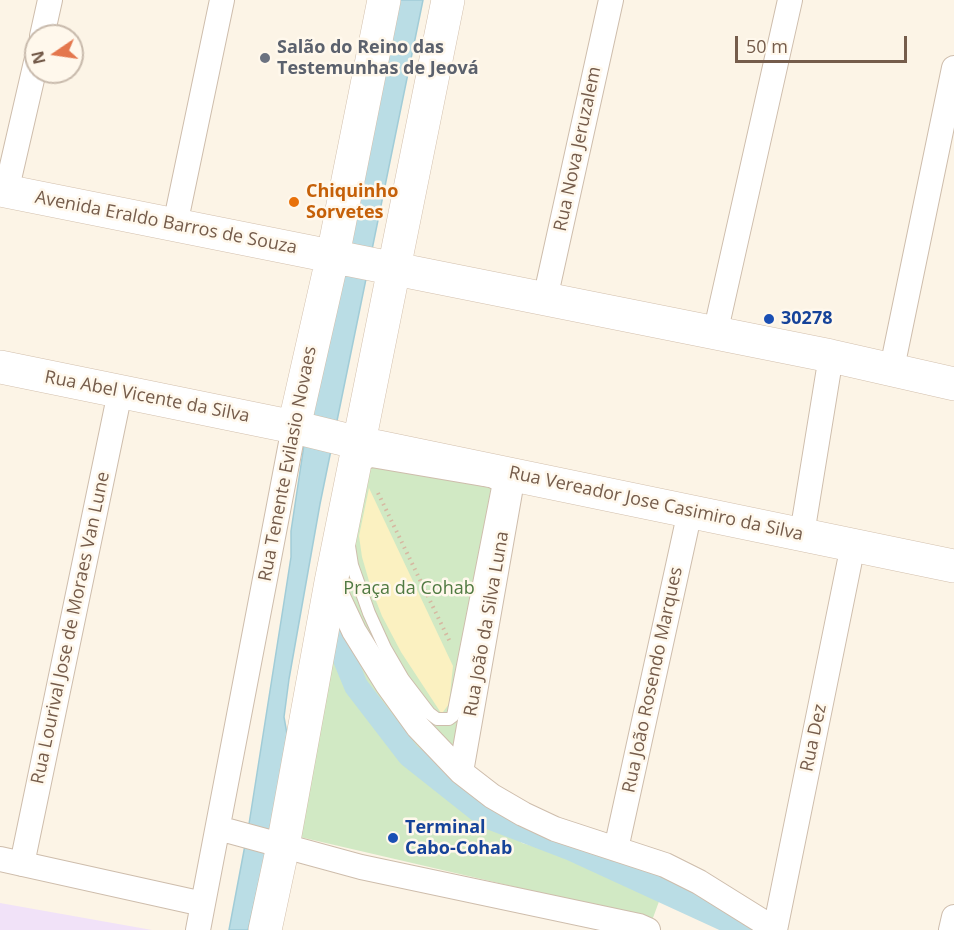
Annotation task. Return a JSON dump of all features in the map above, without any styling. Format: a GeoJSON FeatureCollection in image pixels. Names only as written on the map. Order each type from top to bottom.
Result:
{"type":"FeatureCollection","features":[{"type":"Feature","properties":{"kind":"street"},"geometry":{"type":"LineString","coordinates":[[45,24],[50,0]]}},
{"type":"Feature","properties":{"kind":"street"},"geometry":{"type":"LineString","coordinates":[[175,225],[222,0]]}},
{"type":"Feature","properties":{"kind":"street","name":"Rua Tenente Evilasio Novaes"},"geometry":{"type":"LineString","coordinates":[[198,930],[336,256],[384,0]]}},
{"type":"Feature","properties":{"kind":"street"},"geometry":{"type":"LineString","coordinates":[[265,930],[277,844],[331,582],[383,266],[448,0]]}},
{"type":"Feature","properties":{"kind":"street","name":"Rua Nova Jeruzalem"},"geometry":{"type":"LineString","coordinates":[[545,298],[611,0]]}},
{"type":"Feature","properties":{"kind":"street"},"geometry":{"type":"LineString","coordinates":[[790,0],[715,334],[892,368],[954,384]]}},
{"type":"Feature","properties":{"kind":"street"},"geometry":{"type":"LineString","coordinates":[[892,368],[954,68]]}},
{"type":"Feature","properties":{"kind":"street"},"geometry":{"type":"LineString","coordinates":[[3,191],[30,84]]}},
{"type":"Feature","properties":{"kind":"street","name":"Avenida Eraldo Barros de Souza"},"geometry":{"type":"LineString","coordinates":[[3,191],[336,256],[715,334]]}},
{"type":"Feature","properties":{"kind":"street"},"geometry":{"type":"LineString","coordinates":[[802,534],[831,356]]}},
{"type":"Feature","properties":{"kind":"street","name":"Rua Abel Vicente da Silva"},"geometry":{"type":"LineString","coordinates":[[0,367],[300,428],[353,448]]}},
{"type":"Feature","properties":{"kind":"street","name":"Rua Lourival Jose de Moraes Van Lune"},"geometry":{"type":"LineString","coordinates":[[11,862],[120,392]]}},
{"type":"Feature","properties":{"kind":"street","name":"Rua Vereador Jose Casimiro da Silva"},"geometry":{"type":"LineString","coordinates":[[353,448],[513,475],[954,566]]}},
{"type":"Feature","properties":{"kind":"street","name":"Rua João da Silva Luna"},"geometry":{"type":"LineString","coordinates":[[461,772],[513,475]]}},
{"type":"Feature","properties":{"kind":"street","name":"Rua João Rosendo Marques"},"geometry":{"type":"LineString","coordinates":[[616,849],[690,511]]}},
{"type":"Feature","properties":{"kind":"street","name":"Rua Dez"},"geometry":{"type":"LineString","coordinates":[[773,930],[853,545]]}},
{"type":"Feature","properties":{"kind":"street"},"geometry":{"type":"LineString","coordinates":[[331,582],[354,631],[387,684],[418,727],[461,772],[492,796],[523,814],[555,829],[665,865],[699,882],[773,930]]}},
{"type":"Feature","properties":{"kind":"street"},"geometry":{"type":"LineString","coordinates":[[218,828],[361,867],[639,926],[648,930]]}},
{"type":"Feature","properties":{"kind":"street"},"geometry":{"type":"LineString","coordinates":[[11,862],[203,904]]}},
{"type":"Feature","properties":{"kind":"street"},"geometry":{"type":"LineString","coordinates":[[951,930],[954,917]]}},
{"type":"Feature","properties":{"kind":"lane"},"geometry":{"type":"LineString","coordinates":[[353,448],[372,461],[490,481],[498,487],[453,716],[443,721],[429,713],[403,679],[385,648],[369,613],[352,565],[349,546],[353,448]]}},
{"type":"Feature","properties":{"kind":"path"},"geometry":{"type":"LineString","coordinates":[[353,448],[463,667]]}},
{"type":"Feature","properties":{"kind":"shaded area"},"geometry":{"type":"Polygon","coordinates":[[[0,903],[152,930],[0,930],[0,903]]]}},
{"type":"Feature","properties":{"kind":"green space","name":"Praça da Cohab"},"geometry":{"type":"Polygon","coordinates":[[[357,458],[500,478],[452,775],[522,843],[665,885],[650,926],[632,914],[300,837],[357,458]]]}},
{"type":"Feature","properties":{"kind":"sand"},"geometry":{"type":"Polygon","coordinates":[[[369,488],[453,666],[449,704],[441,713],[401,652],[382,616],[371,588],[359,536],[369,488]]]}},
{"type":"Feature","properties":{"kind":"water"},"geometry":{"type":"Polygon","coordinates":[[[397,0],[423,0],[320,504],[289,679],[284,717],[287,734],[272,826],[248,930],[229,930],[249,824],[291,557],[291,531],[304,445],[397,0]]]}},
{"type":"Feature","properties":{"kind":"waterway"},"geometry":{"type":"LineString","coordinates":[[337,640],[356,686],[409,755],[486,816],[572,849],[748,930]]}},
{"type":"Feature","properties":{"kind":"place","name":"Salão do Reino das Testemunhas de Jeová"},"geometry":{"type":"Point","coordinates":[265,58]}},
{"type":"Feature","properties":{"kind":"place","name":"Chiquinho Sorvetes"},"geometry":{"type":"Point","coordinates":[294,202]}},
{"type":"Feature","properties":{"kind":"place","name":"30278"},"geometry":{"type":"Point","coordinates":[769,319]}},
{"type":"Feature","properties":{"kind":"place","name":"Terminal Cabo-Cohab"},"geometry":{"type":"Point","coordinates":[393,838]}}]}
